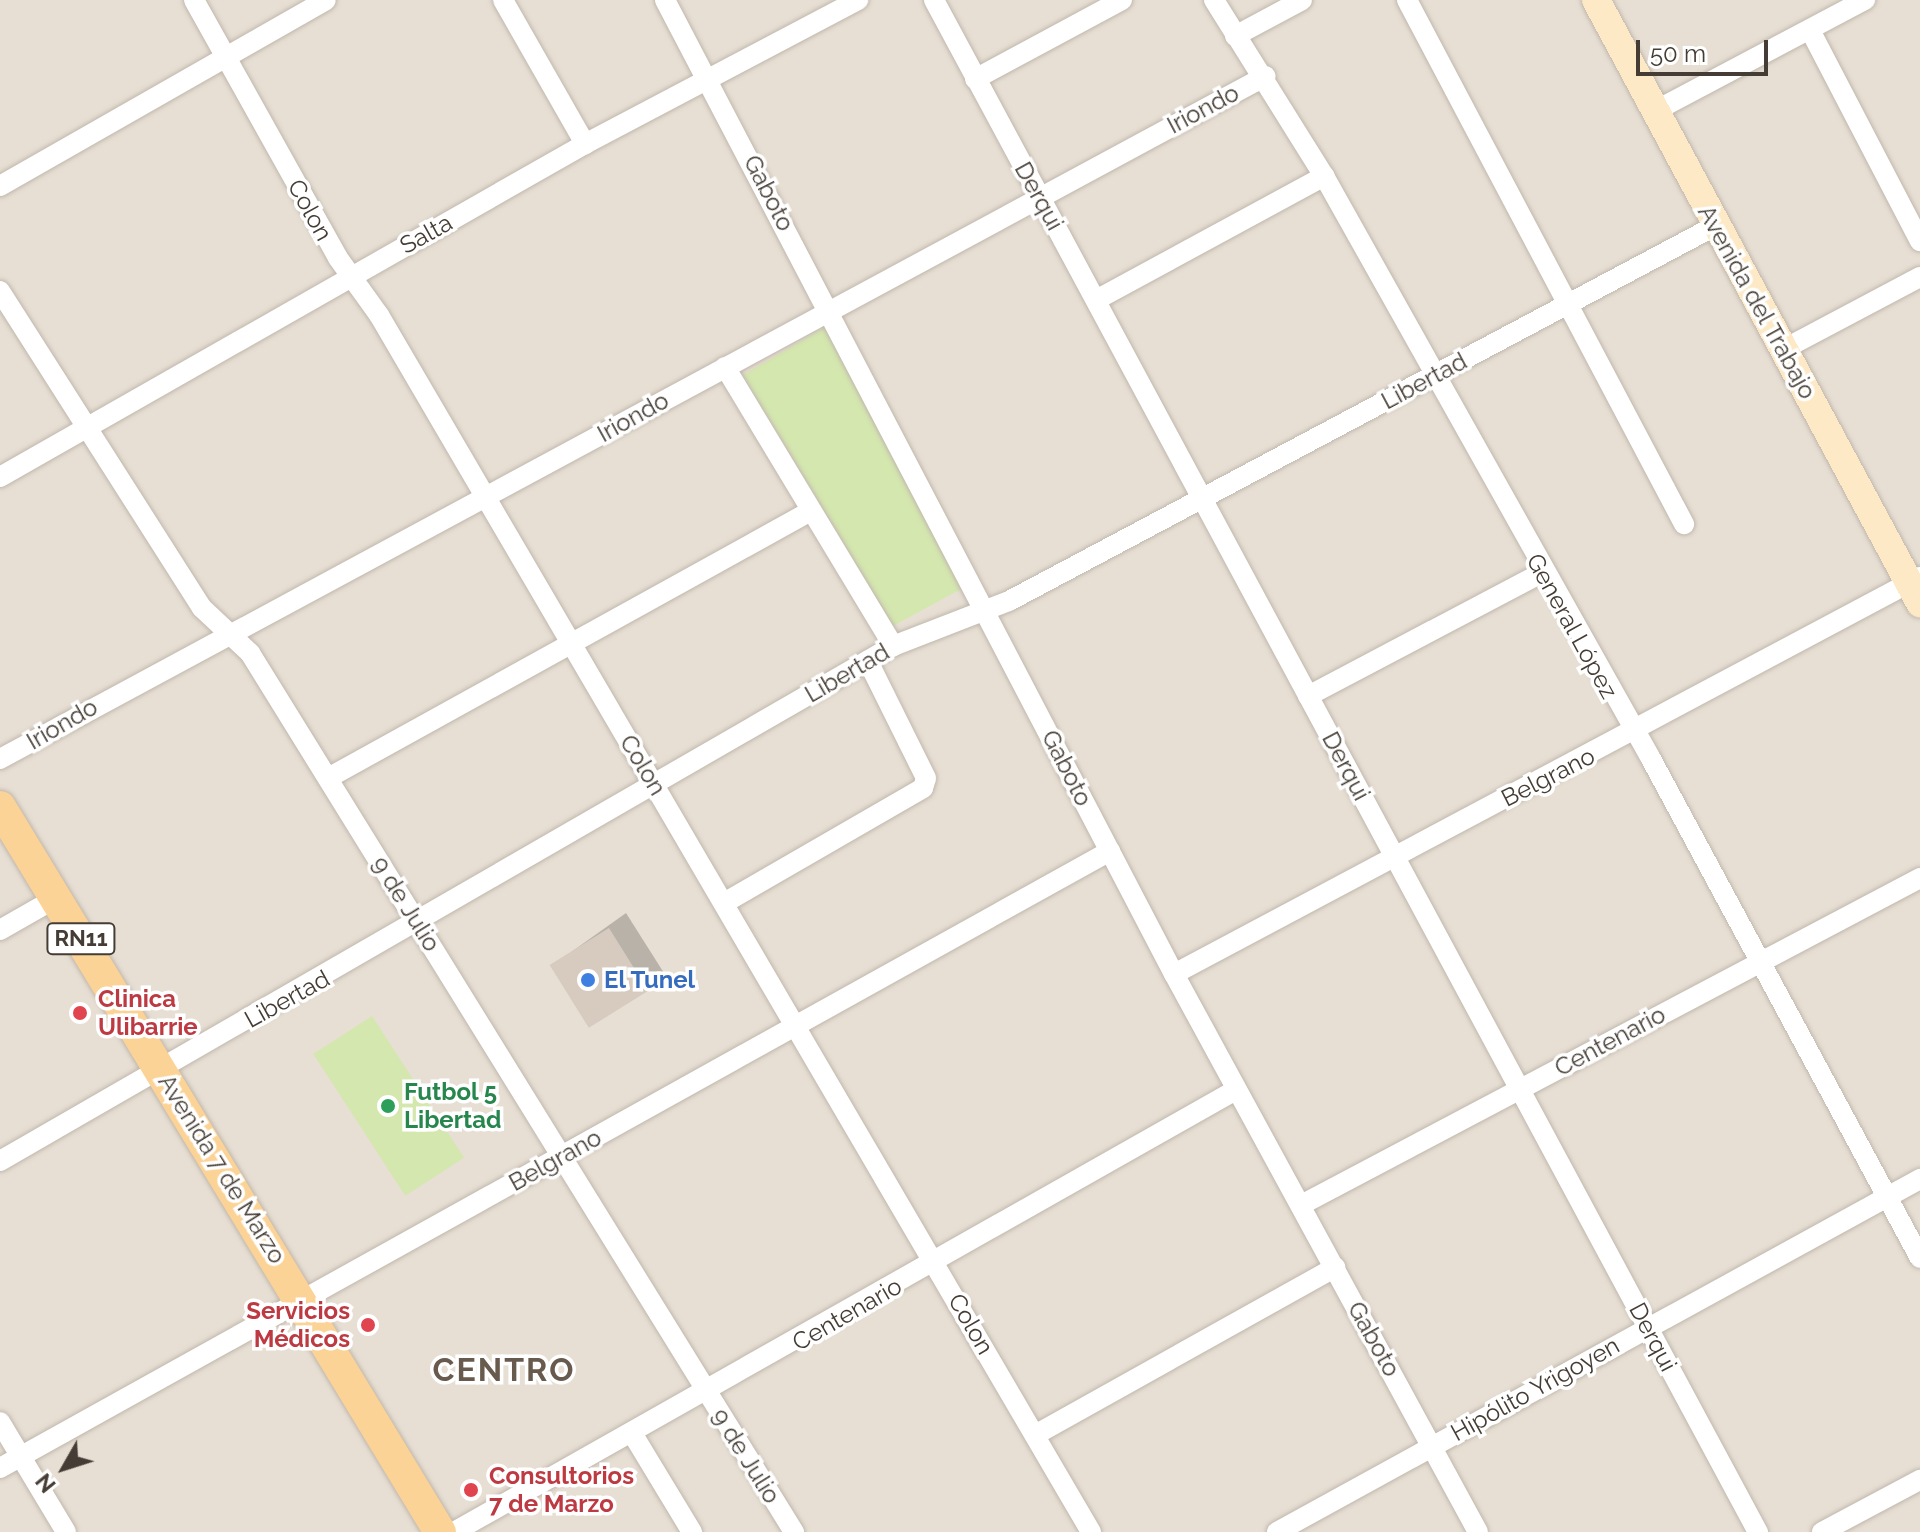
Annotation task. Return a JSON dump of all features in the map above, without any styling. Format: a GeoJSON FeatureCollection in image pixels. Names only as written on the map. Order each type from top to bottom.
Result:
{"type":"FeatureCollection","features":[{"type":"Feature","properties":{"kind":"main road","name":"Avenida 7 de Marzo"},"geometry":{"type":"LineString","coordinates":[[0,807],[440,1532]]}},
{"type":"Feature","properties":{"kind":"street","name":"Colon"},"geometry":{"type":"LineString","coordinates":[[194,0],[352,276],[655,784],[1091,1532]]}},
{"type":"Feature","properties":{"kind":"street"},"geometry":{"type":"LineString","coordinates":[[0,186],[326,0]]}},
{"type":"Feature","properties":{"kind":"street"},"geometry":{"type":"LineString","coordinates":[[503,0],[585,144]]}},
{"type":"Feature","properties":{"kind":"street","name":"Gaboto"},"geometry":{"type":"LineString","coordinates":[[665,0],[709,77],[1174,974],[1478,1532]]}},
{"type":"Feature","properties":{"kind":"street","name":"Salta"},"geometry":{"type":"LineString","coordinates":[[0,477],[585,144],[858,0]]}},
{"type":"Feature","properties":{"kind":"street","name":"Derqui"},"geometry":{"type":"LineString","coordinates":[[934,0],[1758,1532]]}},
{"type":"Feature","properties":{"kind":"street"},"geometry":{"type":"LineString","coordinates":[[975,79],[1122,0]]}},
{"type":"Feature","properties":{"kind":"street","name":"General López"},"geometry":{"type":"LineString","coordinates":[[1214,0],[1235,36],[1266,76],[1324,176],[1541,573],[1762,962],[1920,1258]]}},
{"type":"Feature","properties":{"kind":"street"},"geometry":{"type":"LineString","coordinates":[[1235,36],[1302,0]]}},
{"type":"Feature","properties":{"kind":"street"},"geometry":{"type":"LineString","coordinates":[[1407,0],[1684,524]]}},
{"type":"Feature","properties":{"kind":"street","name":"Avenida del Trabajo"},"geometry":{"type":"LineString","coordinates":[[1596,0],[1715,226],[1916,587]]}},
{"type":"Feature","properties":{"kind":"street"},"geometry":{"type":"LineString","coordinates":[[1655,111],[1865,0]]}},
{"type":"Feature","properties":{"kind":"street"},"geometry":{"type":"LineString","coordinates":[[1810,30],[1920,241]]}},
{"type":"Feature","properties":{"kind":"street","name":"Iriondo"},"geometry":{"type":"LineString","coordinates":[[0,759],[224,632],[485,499],[1038,195],[1266,76]]}},
{"type":"Feature","properties":{"kind":"street"},"geometry":{"type":"LineString","coordinates":[[1096,300],[1324,176]]}},
{"type":"Feature","properties":{"kind":"street","name":"Libertad"},"geometry":{"type":"LineString","coordinates":[[0,1161],[419,925],[893,646],[985,607],[1009,601],[1715,226]]}},
{"type":"Feature","properties":{"kind":"street"},"geometry":{"type":"LineString","coordinates":[[1784,349],[1920,277]]}},
{"type":"Feature","properties":{"kind":"street","name":"9 de Julio"},"geometry":{"type":"LineString","coordinates":[[0,291],[85,429],[224,632],[250,653],[794,1532]]}},
{"type":"Feature","properties":{"kind":"street"},"geometry":{"type":"LineString","coordinates":[[725,367],[809,512],[893,646]]}},
{"type":"Feature","properties":{"kind":"street"},"geometry":{"type":"LineString","coordinates":[[328,778],[809,512]]}},
{"type":"Feature","properties":{"kind":"street"},"geometry":{"type":"LineString","coordinates":[[1308,696],[1541,573]]}},
{"type":"Feature","properties":{"kind":"street","name":"Belgrano"},"geometry":{"type":"LineString","coordinates":[[1174,974],[1394,856],[1916,587]]}},
{"type":"Feature","properties":{"kind":"street"},"geometry":{"type":"LineString","coordinates":[[724,903],[923,788],[926,778],[868,661]]}},
{"type":"Feature","properties":{"kind":"street","name":"Belgrano"},"geometry":{"type":"LineString","coordinates":[[0,1468],[561,1157],[795,1023],[1110,851]]}},
{"type":"Feature","properties":{"kind":"street","name":"Centenario"},"geometry":{"type":"LineString","coordinates":[[1301,1205],[1920,878]]}},
{"type":"Feature","properties":{"kind":"street"},"geometry":{"type":"LineString","coordinates":[[0,930],[56,898]]}},
{"type":"Feature","properties":{"kind":"street","name":"Centenario"},"geometry":{"type":"LineString","coordinates":[[454,1532],[708,1393],[1236,1090]]}},
{"type":"Feature","properties":{"kind":"street","name":"Hipólito Yrigoyen"},"geometry":{"type":"LineString","coordinates":[[1277,1532],[1920,1179]]}},
{"type":"Feature","properties":{"kind":"street"},"geometry":{"type":"LineString","coordinates":[[1035,1435],[1335,1267]]}},
{"type":"Feature","properties":{"kind":"street"},"geometry":{"type":"LineString","coordinates":[[0,1422],[66,1532]]}},
{"type":"Feature","properties":{"kind":"street"},"geometry":{"type":"LineString","coordinates":[[632,1433],[692,1532]]}},
{"type":"Feature","properties":{"kind":"street"},"geometry":{"type":"LineString","coordinates":[[1822,1532],[1920,1480]]}},
{"type":"Feature","properties":{"kind":"shaded area"},"geometry":{"type":"Polygon","coordinates":[[[0,0],[1920,0],[1920,1532],[0,1532],[0,0]]]}},
{"type":"Feature","properties":{"kind":"green space"},"geometry":{"type":"Polygon","coordinates":[[[825,327],[963,588],[893,626],[743,375],[825,327]]]}},
{"type":"Feature","properties":{"kind":"green space","name":"Futbol 5 Libertad"},"geometry":{"type":"Polygon","coordinates":[[[372,1016],[464,1158],[405,1196],[313,1054],[372,1016]]]}},
{"type":"Feature","properties":{"kind":"building"},"geometry":{"type":"Polygon","coordinates":[[[609,928],[648,991],[589,1028],[550,965],[609,928]]]}},
{"type":"Feature","properties":{"kind":"place","name":"El Tunel"},"geometry":{"type":"Point","coordinates":[588,980]}},
{"type":"Feature","properties":{"kind":"place","name":"Clinica Ulibarrie"},"geometry":{"type":"Point","coordinates":[80,1013]}},
{"type":"Feature","properties":{"kind":"place","name":"Futbol 5 Libertad"},"geometry":{"type":"Point","coordinates":[388,1106]}},
{"type":"Feature","properties":{"kind":"place","name":"Servicios Médicos"},"geometry":{"type":"Point","coordinates":[368,1325]}},
{"type":"Feature","properties":{"kind":"place","name":"Consultorios 7 de Marzo"},"geometry":{"type":"Point","coordinates":[471,1490]}},
{"type":"Feature","properties":{"kind":"district","name":"CENTRO"},"geometry":{"type":"Point","coordinates":[504,1370]}}]}
